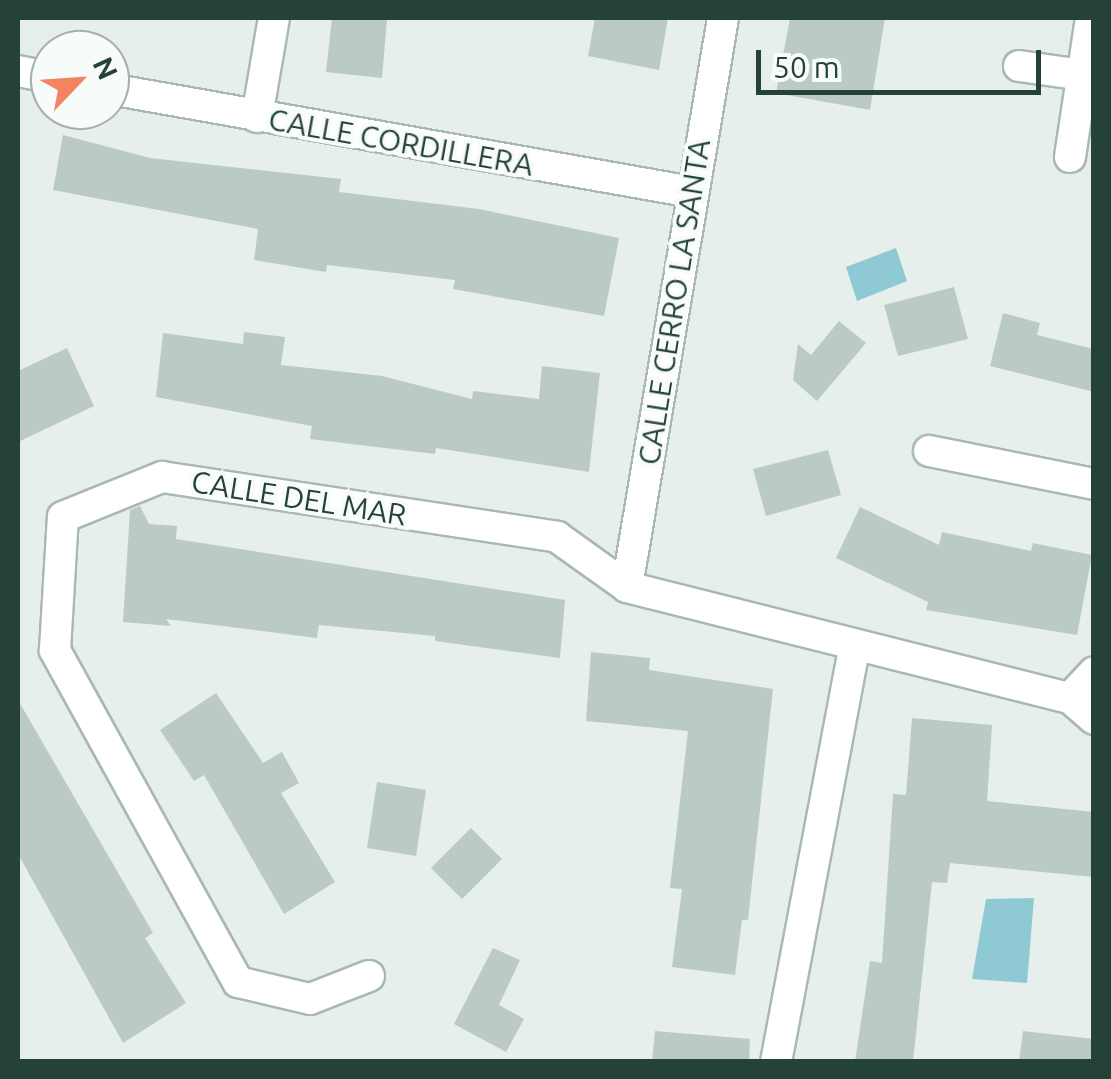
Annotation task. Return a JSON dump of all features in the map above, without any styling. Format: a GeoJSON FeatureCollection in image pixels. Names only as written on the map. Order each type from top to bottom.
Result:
{"type":"FeatureCollection","features":[{"type":"Feature","properties":{"kind":"street"},"geometry":{"type":"LineString","coordinates":[[257,118],[274,18]]}},
{"type":"Feature","properties":{"kind":"street","name":"CALLE CERRO LA SANTA"},"geometry":{"type":"LineString","coordinates":[[627,587],[722,18]]}},
{"type":"Feature","properties":{"kind":"street"},"geometry":{"type":"LineString","coordinates":[[1070,157],[1091,18]]}},
{"type":"Feature","properties":{"kind":"street"},"geometry":{"type":"LineString","coordinates":[[1020,66],[1082,75]]}},
{"type":"Feature","properties":{"kind":"street","name":"CALLE CORDILLERA"},"geometry":{"type":"LineString","coordinates":[[130,93],[692,192]]}},
{"type":"Feature","properties":{"kind":"street"},"geometry":{"type":"LineString","coordinates":[[929,451],[1094,484]]}},
{"type":"Feature","properties":{"kind":"street","name":"CALLE DEL MAR"},"geometry":{"type":"LineString","coordinates":[[369,976],[310,998],[238,982],[54,650],[64,517],[162,477],[557,537],[627,587],[1070,698],[1094,720]]}},
{"type":"Feature","properties":{"kind":"street"},"geometry":{"type":"LineString","coordinates":[[776,1062],[855,646]]}},
{"type":"Feature","properties":{"kind":"street"},"geometry":{"type":"LineString","coordinates":[[1070,698],[1094,672]]}},
{"type":"Feature","properties":{"kind":"water"},"geometry":{"type":"Polygon","coordinates":[[[896,248],[907,281],[857,301],[846,267],[896,248]]]}},
{"type":"Feature","properties":{"kind":"water"},"geometry":{"type":"Polygon","coordinates":[[[1034,898],[1027,983],[972,979],[986,899],[1034,898]]]}},
{"type":"Feature","properties":{"kind":"building"},"geometry":{"type":"Polygon","coordinates":[[[332,18],[387,20],[382,78],[326,72],[332,18]]]}},
{"type":"Feature","properties":{"kind":"building"},"geometry":{"type":"Polygon","coordinates":[[[595,18],[668,18],[659,70],[588,56],[595,18]]]}},
{"type":"Feature","properties":{"kind":"building"},"geometry":{"type":"Polygon","coordinates":[[[790,18],[885,18],[870,110],[776,93],[790,18]]]}},
{"type":"Feature","properties":{"kind":"building"},"geometry":{"type":"Polygon","coordinates":[[[63,135],[150,158],[341,179],[339,192],[479,209],[619,238],[604,316],[453,289],[455,280],[327,265],[326,272],[254,260],[258,229],[53,190],[63,135]]]}},
{"type":"Feature","properties":{"kind":"building"},"geometry":{"type":"Polygon","coordinates":[[[954,287],[968,339],[898,356],[884,305],[954,287]]]}},
{"type":"Feature","properties":{"kind":"building"},"geometry":{"type":"Polygon","coordinates":[[[1003,313],[1040,323],[1037,335],[1094,349],[1094,392],[990,366],[1003,313]]]}},
{"type":"Feature","properties":{"kind":"building"},"geometry":{"type":"Polygon","coordinates":[[[839,321],[866,343],[817,401],[793,380],[798,344],[811,355],[839,321]]]}},
{"type":"Feature","properties":{"kind":"building"},"geometry":{"type":"Polygon","coordinates":[[[244,332],[285,337],[281,365],[382,376],[472,399],[473,391],[539,399],[542,366],[600,373],[589,472],[436,448],[435,454],[310,439],[312,426],[156,397],[163,333],[243,344],[244,332]]]}},
{"type":"Feature","properties":{"kind":"building"},"geometry":{"type":"Polygon","coordinates":[[[67,348],[94,406],[18,442],[18,371],[67,348]]]}},
{"type":"Feature","properties":{"kind":"building"},"geometry":{"type":"Polygon","coordinates":[[[828,450],[841,495],[766,516],[753,469],[828,450]]]}},
{"type":"Feature","properties":{"kind":"building"},"geometry":{"type":"Polygon","coordinates":[[[140,506],[149,524],[177,526],[176,539],[565,600],[560,658],[435,641],[435,636],[319,625],[317,638],[166,619],[171,626],[123,622],[130,510],[140,506]]]}},
{"type":"Feature","properties":{"kind":"building"},"geometry":{"type":"Polygon","coordinates":[[[860,507],[939,545],[942,532],[1031,551],[1033,543],[1092,555],[1077,635],[926,610],[928,602],[836,558],[860,507]]]}},
{"type":"Feature","properties":{"kind":"building"},"geometry":{"type":"Polygon","coordinates":[[[591,652],[650,658],[649,670],[773,689],[748,920],[742,920],[735,975],[672,967],[682,889],[670,888],[688,731],[586,721],[591,652]]]}},
{"type":"Feature","properties":{"kind":"building"},"geometry":{"type":"Polygon","coordinates":[[[216,693],[263,763],[282,752],[299,783],[281,793],[335,882],[284,914],[204,775],[194,781],[160,730],[216,693]]]}},
{"type":"Feature","properties":{"kind":"building"},"geometry":{"type":"Polygon","coordinates":[[[18,700],[153,933],[145,938],[186,1003],[123,1043],[18,854],[18,700]]]}},
{"type":"Feature","properties":{"kind":"building"},"geometry":{"type":"Polygon","coordinates":[[[912,718],[992,725],[987,801],[1094,812],[1094,877],[950,863],[947,883],[932,882],[913,1062],[855,1062],[870,961],[882,963],[893,794],[906,795],[912,718]]]}},
{"type":"Feature","properties":{"kind":"building"},"geometry":{"type":"Polygon","coordinates":[[[377,782],[426,790],[416,856],[367,848],[377,782]]]}},
{"type":"Feature","properties":{"kind":"building"},"geometry":{"type":"Polygon","coordinates":[[[471,828],[502,859],[462,899],[431,868],[471,828]]]}},
{"type":"Feature","properties":{"kind":"building"},"geometry":{"type":"Polygon","coordinates":[[[493,948],[520,960],[499,1005],[524,1019],[506,1052],[454,1024],[493,948]]]}},
{"type":"Feature","properties":{"kind":"building"},"geometry":{"type":"Polygon","coordinates":[[[655,1031],[750,1039],[749,1062],[652,1062],[655,1031]]]}},
{"type":"Feature","properties":{"kind":"building"},"geometry":{"type":"Polygon","coordinates":[[[1023,1031],[1094,1039],[1094,1062],[1019,1062],[1023,1031]]]}}]}
